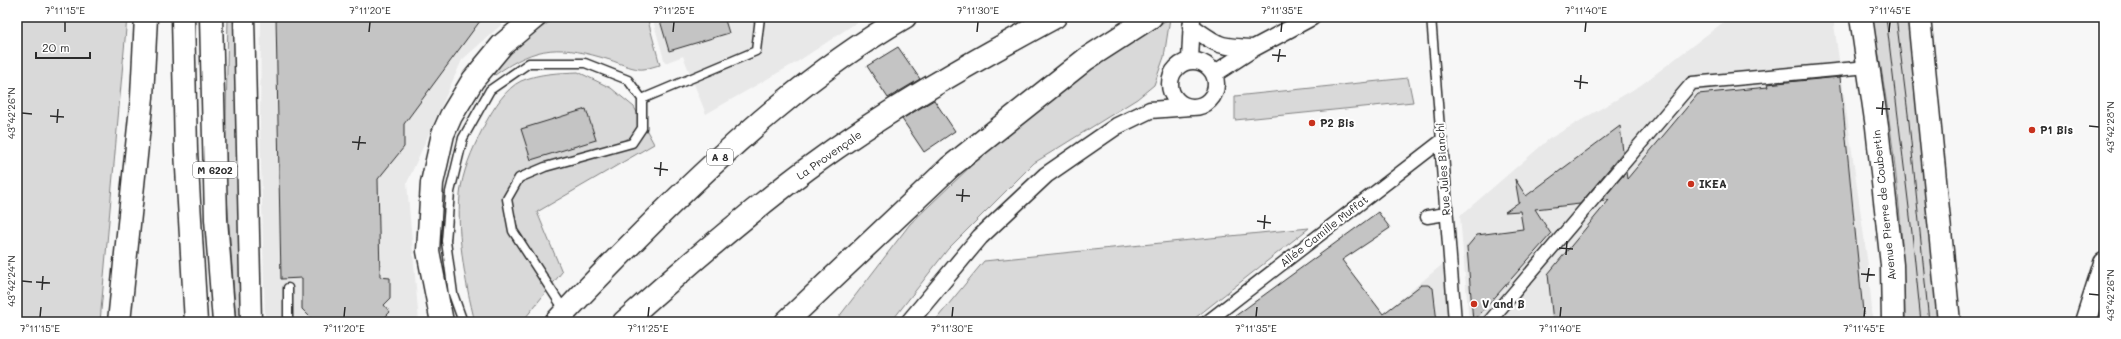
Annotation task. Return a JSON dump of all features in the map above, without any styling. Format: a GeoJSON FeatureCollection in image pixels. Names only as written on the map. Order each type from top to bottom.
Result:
{"type":"FeatureCollection","features":[{"type":"Feature","properties":{"kind":"main road"},"geometry":{"type":"LineString","coordinates":[[119,322],[142,97],[146,17]]}},
{"type":"Feature","properties":{"kind":"main road","name":"M 6202"},"geometry":{"type":"LineString","coordinates":[[183,17],[187,158],[196,322]]}},
{"type":"Feature","properties":{"kind":"main road","name":"M 6202"},"geometry":{"type":"LineString","coordinates":[[212,17],[216,219],[224,322]]}},
{"type":"Feature","properties":{"kind":"main road"},"geometry":{"type":"LineString","coordinates":[[442,322],[428,252],[432,183],[443,134],[454,111],[473,80],[502,45],[535,17]]}},
{"type":"Feature","properties":{"kind":"main road","name":"A 8"},"geometry":{"type":"LineString","coordinates":[[561,317],[706,170],[782,102],[847,55],[905,17]]}},
{"type":"Feature","properties":{"kind":"main road","name":"La Provençale"},"geometry":{"type":"LineString","coordinates":[[624,322],[694,260],[808,168],[921,93],[972,62],[1055,17]]}},
{"type":"Feature","properties":{"kind":"main road"},"geometry":{"type":"LineString","coordinates":[[786,322],[950,167],[1086,59],[1151,17]]}},
{"type":"Feature","properties":{"kind":"main road","name":"Avenue Pierre de Coubertin"},"geometry":{"type":"LineString","coordinates":[[1860,17],[1876,127],[1891,257],[1893,322]]}},
{"type":"Feature","properties":{"kind":"main road"},"geometry":{"type":"LineString","coordinates":[[1919,17],[1949,322]]}},
{"type":"Feature","properties":{"kind":"street"},"geometry":{"type":"LineString","coordinates":[[244,17],[251,322]]}},
{"type":"Feature","properties":{"kind":"street"},"geometry":{"type":"LineString","coordinates":[[1214,74],[1254,48],[1312,17]]}},
{"type":"Feature","properties":{"kind":"street"},"geometry":{"type":"LineString","coordinates":[[1191,21],[1214,43],[1227,47],[1254,48]]}},
{"type":"Feature","properties":{"kind":"street"},"geometry":{"type":"LineString","coordinates":[[1190,60],[1191,21]]}},
{"type":"Feature","properties":{"kind":"street"},"geometry":{"type":"LineString","coordinates":[[909,322],[980,237],[1046,175],[1117,126],[1150,110],[1191,108],[1206,103],[1212,98],[1216,86],[1214,74],[1207,65],[1190,60],[1176,68],[1169,82],[1150,110]]}},
{"type":"Feature","properties":{"kind":"street"},"geometry":{"type":"LineString","coordinates":[[1489,322],[1692,83],[1857,68]]}},
{"type":"Feature","properties":{"kind":"street"},"geometry":{"type":"LineString","coordinates":[[1169,82],[1172,96],[1177,102],[1191,108]]}},
{"type":"Feature","properties":{"kind":"street","name":"Rue Jules Bianchi"},"geometry":{"type":"LineString","coordinates":[[1441,141],[1455,322]]}},
{"type":"Feature","properties":{"kind":"street","name":"Allée Camille Muffat"},"geometry":{"type":"LineString","coordinates":[[1207,322],[1441,141]]}},
{"type":"Feature","properties":{"kind":"street"},"geometry":{"type":"LineString","coordinates":[[1427,218],[1446,214]]}},
{"type":"Feature","properties":{"kind":"street"},"geometry":{"type":"LineString","coordinates":[[2085,322],[2104,263]]}},
{"type":"Feature","properties":{"kind":"lane"},"geometry":{"type":"LineString","coordinates":[[642,99],[756,51],[760,17]]}},
{"type":"Feature","properties":{"kind":"lane","name":"Rue Jules Bianchi"},"geometry":{"type":"LineString","coordinates":[[1431,17],[1441,141]]}},
{"type":"Feature","properties":{"kind":"lane"},"geometry":{"type":"LineString","coordinates":[[463,322],[453,294],[446,241],[450,192],[463,138],[490,90],[529,62],[584,64],[628,80],[642,99],[642,128],[632,142],[545,167],[519,178],[507,199],[513,231],[561,317]]}},
{"type":"Feature","properties":{"kind":"lane"},"geometry":{"type":"LineString","coordinates":[[288,288],[288,322]]}},
{"type":"Feature","properties":{"kind":"shaded area"},"geometry":{"type":"Polygon","coordinates":[[[17,17],[127,17],[100,322],[17,322],[17,17]]]}},
{"type":"Feature","properties":{"kind":"shaded area"},"geometry":{"type":"Polygon","coordinates":[[[228,17],[237,17],[246,322],[236,322],[225,169],[228,17]]]}},
{"type":"Feature","properties":{"kind":"shaded area"},"geometry":{"type":"Polygon","coordinates":[[[261,17],[510,17],[462,60],[407,183],[419,322],[265,322],[260,124],[261,17]]]}},
{"type":"Feature","properties":{"kind":"shaded area"},"geometry":{"type":"Polygon","coordinates":[[[557,17],[647,17],[660,65],[639,69],[628,67],[593,55],[563,50],[550,50],[524,57],[495,75],[492,71],[506,55],[557,17]]]}},
{"type":"Feature","properties":{"kind":"shaded area"},"geometry":{"type":"Polygon","coordinates":[[[652,17],[865,17],[797,62],[706,114],[683,56],[665,63],[652,17]]]}},
{"type":"Feature","properties":{"kind":"shaded area","name":"IKEA"},"geometry":{"type":"Polygon","coordinates":[[[1730,17],[1833,17],[1868,265],[1873,322],[1469,322],[1460,216],[1549,139],[1641,85],[1730,17]]]}},
{"type":"Feature","properties":{"kind":"shaded area"},"geometry":{"type":"Polygon","coordinates":[[[1872,17],[1909,17],[1940,322],[1905,322],[1902,245],[1891,131],[1872,17]]]}},
{"type":"Feature","properties":{"kind":"shaded area"},"geometry":{"type":"Polygon","coordinates":[[[1170,18],[1164,57],[1154,85],[1137,99],[1034,163],[948,249],[891,322],[835,322],[910,224],[993,145],[1089,69],[1170,18]]]}},
{"type":"Feature","properties":{"kind":"shaded area"},"geometry":{"type":"Polygon","coordinates":[[[578,72],[611,88],[634,107],[654,144],[537,212],[562,272],[522,322],[475,322],[462,254],[459,219],[461,187],[471,153],[486,122],[505,93],[510,88],[528,78],[556,73],[578,72]]]}},
{"type":"Feature","properties":{"kind":"shaded area"},"geometry":{"type":"Polygon","coordinates":[[[1408,78],[1413,102],[1235,120],[1235,96],[1408,78]]]}},
{"type":"Feature","properties":{"kind":"shaded area"},"geometry":{"type":"Polygon","coordinates":[[[1309,228],[1190,322],[934,322],[984,261],[1309,228]]]}},
{"type":"Feature","properties":{"kind":"shaded area"},"geometry":{"type":"Polygon","coordinates":[[[1450,258],[1455,322],[1372,322],[1383,314],[1450,258]]]}},
{"type":"Feature","properties":{"kind":"building"},"geometry":{"type":"Polygon","coordinates":[[[276,17],[483,17],[404,124],[404,147],[378,179],[380,277],[390,278],[390,299],[384,305],[390,312],[380,322],[315,322],[302,309],[302,278],[281,279],[276,17]]]}},
{"type":"Feature","properties":{"kind":"building"},"geometry":{"type":"Polygon","coordinates":[[[659,17],[724,17],[729,33],[669,51],[659,17]]]}},
{"type":"Feature","properties":{"kind":"building"},"geometry":{"type":"Polygon","coordinates":[[[898,47],[920,79],[888,98],[867,66],[898,47]]]}},
{"type":"Feature","properties":{"kind":"building","name":"IKEA"},"geometry":{"type":"Polygon","coordinates":[[[1840,77],[1864,322],[1553,322],[1548,274],[1609,200],[1601,201],[1626,172],[1627,179],[1698,94],[1768,87],[1767,84],[1840,77]]]}},
{"type":"Feature","properties":{"kind":"building"},"geometry":{"type":"Polygon","coordinates":[[[934,100],[955,131],[924,152],[902,119],[934,100]]]}},
{"type":"Feature","properties":{"kind":"building"},"geometry":{"type":"Polygon","coordinates":[[[586,109],[596,140],[531,160],[521,129],[586,109]]]}},
{"type":"Feature","properties":{"kind":"building"},"geometry":{"type":"Polygon","coordinates":[[[1620,126],[1623,152],[1580,204],[1535,209],[1551,234],[1473,322],[1467,247],[1477,235],[1523,229],[1520,211],[1505,212],[1519,202],[1515,179],[1526,196],[1620,126]]]}},
{"type":"Feature","properties":{"kind":"building"},"geometry":{"type":"Polygon","coordinates":[[[1378,212],[1390,228],[1342,260],[1383,314],[1421,285],[1428,285],[1433,288],[1437,322],[1227,322],[1378,212]]]}},
{"type":"Feature","properties":{"kind":"tram line"},"geometry":{"type":"LineString","coordinates":[[1886,17],[1912,233],[1921,322]]}},
{"type":"Feature","properties":{"kind":"tram line"},"geometry":{"type":"LineString","coordinates":[[1896,17],[1909,122],[1929,322]]}},
{"type":"Feature","properties":{"kind":"place","name":"P2 Bis"},"geometry":{"type":"Point","coordinates":[1312,123]}},
{"type":"Feature","properties":{"kind":"place","name":"P1 Bis"},"geometry":{"type":"Point","coordinates":[2032,130]}},
{"type":"Feature","properties":{"kind":"place","name":"IKEA"},"geometry":{"type":"Point","coordinates":[1691,184]}},
{"type":"Feature","properties":{"kind":"place","name":"V and B"},"geometry":{"type":"Point","coordinates":[1474,304]}}]}
